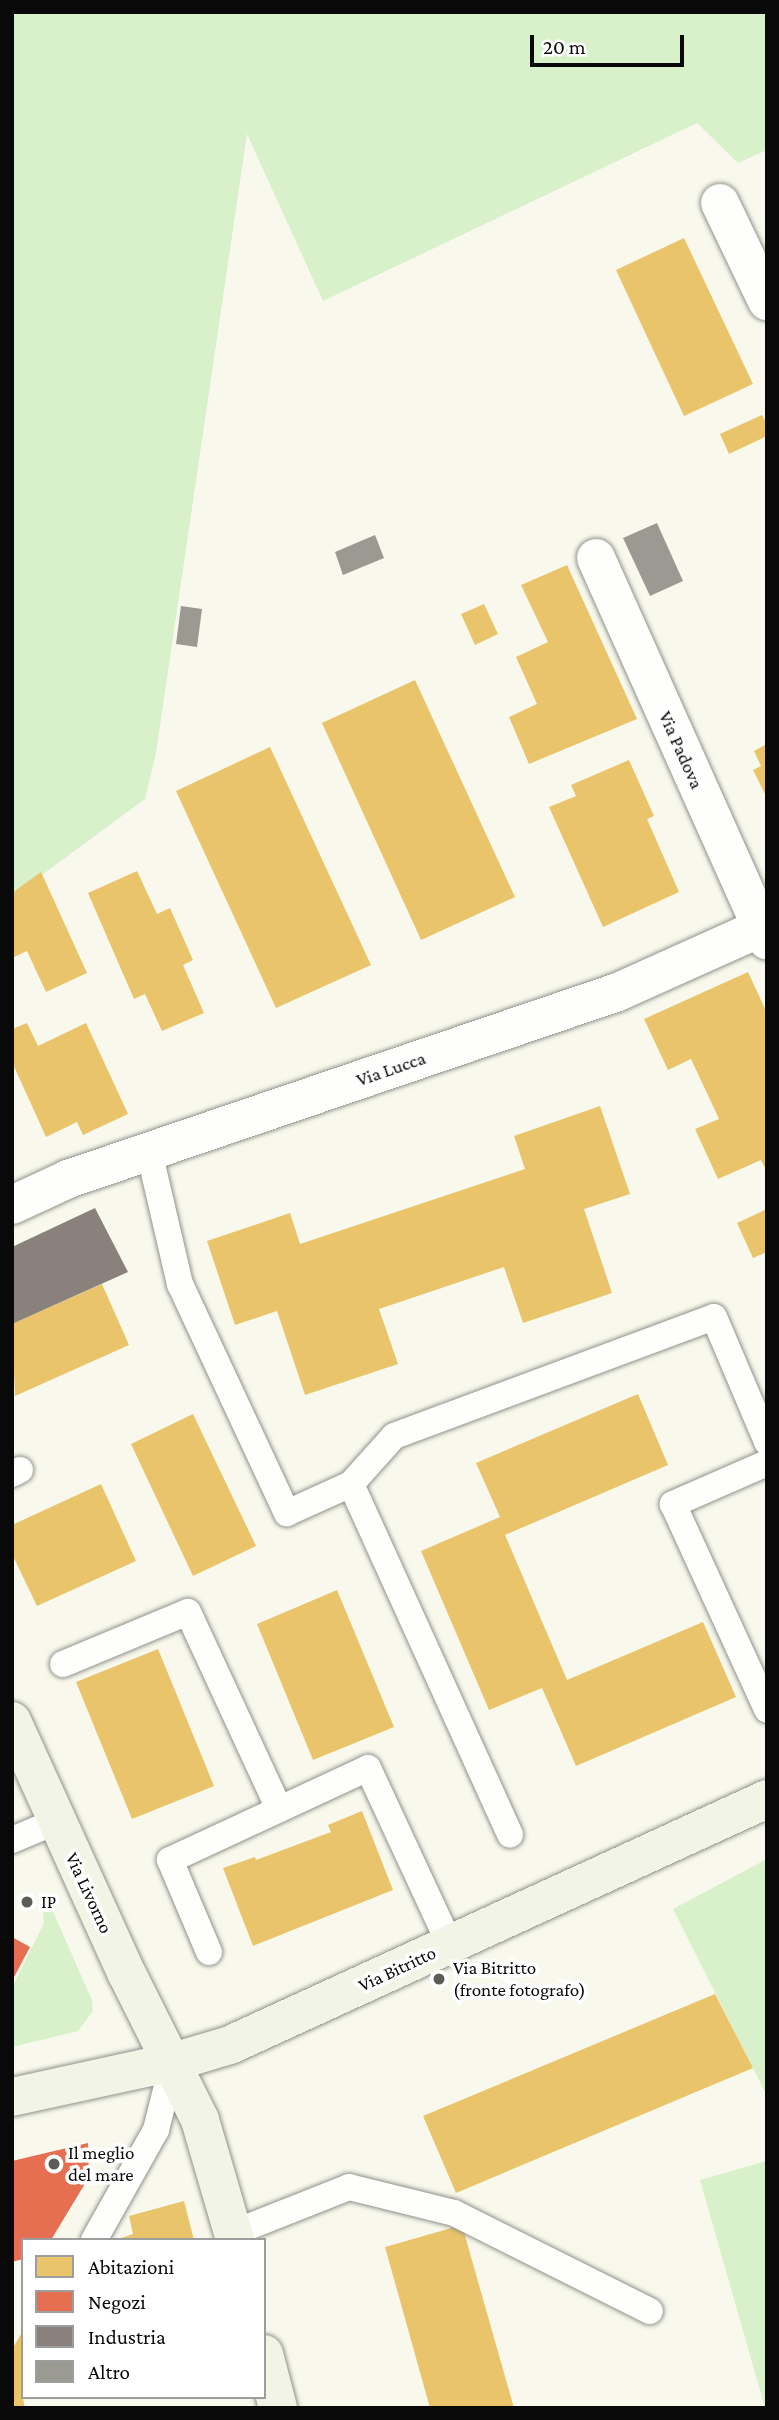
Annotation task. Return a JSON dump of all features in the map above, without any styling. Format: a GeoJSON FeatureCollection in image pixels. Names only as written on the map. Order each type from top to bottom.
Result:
{"type":"FeatureCollection","features":[{"type":"Feature","properties":{"kind":"street"},"geometry":{"type":"LineString","coordinates":[[720,203],[767,301]]}},
{"type":"Feature","properties":{"kind":"street","name":"Via Padova"},"geometry":{"type":"LineString","coordinates":[[596,558],[765,931]]}},
{"type":"Feature","properties":{"kind":"street","name":"Via Lucca"},"geometry":{"type":"LineString","coordinates":[[12,1205],[68,1179],[618,992],[765,931]]}},
{"type":"Feature","properties":{"kind":"street","name":"Via Livorno"},"geometry":{"type":"LineString","coordinates":[[12,1721],[127,1974],[173,2062],[211,2150],[234,2236]]}},
{"type":"Feature","properties":{"kind":"street","name":"Via Bitritto"},"geometry":{"type":"LineString","coordinates":[[12,2097],[173,2062],[230,2045],[767,1799]]}},
{"type":"Feature","properties":{"kind":"street"},"geometry":{"type":"LineString","coordinates":[[266,2362],[278,2408]]}},
{"type":"Feature","properties":{"kind":"lane"},"geometry":{"type":"LineString","coordinates":[[149,1151],[180,1284],[287,1513],[351,1484],[394,1436],[714,1317],[767,1442]]}},
{"type":"Feature","properties":{"kind":"lane"},"geometry":{"type":"LineString","coordinates":[[767,1463],[673,1504],[767,1709]]}},
{"type":"Feature","properties":{"kind":"lane"},"geometry":{"type":"LineString","coordinates":[[351,1484],[510,1835]]}},
{"type":"Feature","properties":{"kind":"lane"},"geometry":{"type":"LineString","coordinates":[[64,1664],[188,1612],[279,1809]]}},
{"type":"Feature","properties":{"kind":"lane"},"geometry":{"type":"LineString","coordinates":[[209,1952],[170,1860],[368,1768],[450,1945]]}},
{"type":"Feature","properties":{"kind":"lane"},"geometry":{"type":"LineString","coordinates":[[12,1839],[57,1821]]}},
{"type":"Feature","properties":{"kind":"lane"},"geometry":{"type":"LineString","coordinates":[[95,2238],[156,2130],[173,2062]]}},
{"type":"Feature","properties":{"kind":"lane"},"geometry":{"type":"LineString","coordinates":[[234,2236],[349,2187],[454,2213],[650,2311]]}},
{"type":"Feature","properties":{"kind":"green space"},"geometry":{"type":"Polygon","coordinates":[[[12,12],[767,12],[767,150],[738,163],[697,123],[323,301],[247,134],[156,753],[145,799],[12,897],[12,12]]]}},
{"type":"Feature","properties":{"kind":"green space"},"geometry":{"type":"Polygon","coordinates":[[[767,1859],[767,2096],[673,1909],[767,1859]]]}},
{"type":"Feature","properties":{"kind":"green space"},"geometry":{"type":"Polygon","coordinates":[[[51,1907],[92,2000],[93,2011],[78,2031],[12,2047],[12,1988],[44,1923],[43,1910],[51,1907]]]}},
{"type":"Feature","properties":{"kind":"green space"},"geometry":{"type":"Polygon","coordinates":[[[767,2161],[767,2408],[765,2408],[700,2180],[767,2161]]]}},
{"type":"Feature","properties":{"kind":"building: Abitazioni"},"geometry":{"type":"Polygon","coordinates":[[[684,238],[753,384],[684,416],[616,270],[684,238]]]}},
{"type":"Feature","properties":{"kind":"building: Abitazioni"},"geometry":{"type":"Polygon","coordinates":[[[762,415],[767,424],[767,436],[729,454],[720,434],[762,415]]]}},
{"type":"Feature","properties":{"kind":"building: Abitazioni"},"geometry":{"type":"Polygon","coordinates":[[[567,565],[637,719],[529,764],[509,717],[537,704],[516,657],[548,642],[521,585],[567,565]]]}},
{"type":"Feature","properties":{"kind":"building: Abitazioni"},"geometry":{"type":"Polygon","coordinates":[[[484,604],[498,634],[475,645],[461,614],[484,604]]]}},
{"type":"Feature","properties":{"kind":"building: Abitazioni"},"geometry":{"type":"Polygon","coordinates":[[[415,680],[515,897],[421,940],[322,723],[415,680]]]}},
{"type":"Feature","properties":{"kind":"building: Abitazioni"},"geometry":{"type":"Polygon","coordinates":[[[767,744],[767,798],[753,770],[761,766],[754,751],[767,744]]]}},
{"type":"Feature","properties":{"kind":"building: Abitazioni"},"geometry":{"type":"Polygon","coordinates":[[[270,747],[371,965],[276,1008],[176,791],[270,747]]]}},
{"type":"Feature","properties":{"kind":"building: Abitazioni"},"geometry":{"type":"Polygon","coordinates":[[[629,760],[654,816],[647,819],[679,892],[603,927],[549,807],[576,796],[571,785],[629,760]]]}},
{"type":"Feature","properties":{"kind":"building: Abitazioni"},"geometry":{"type":"Polygon","coordinates":[[[137,871],[157,914],[170,908],[193,960],[183,965],[204,1013],[162,1031],[145,994],[134,999],[88,893],[137,871]]]}},
{"type":"Feature","properties":{"kind":"building: Abitazioni"},"geometry":{"type":"Polygon","coordinates":[[[41,872],[87,973],[46,992],[27,951],[12,958],[12,893],[41,872]]]}},
{"type":"Feature","properties":{"kind":"building: Abitazioni"},"geometry":{"type":"Polygon","coordinates":[[[748,972],[767,1013],[767,1172],[761,1160],[718,1179],[695,1129],[719,1119],[691,1059],[668,1070],[644,1019],[748,972]]]}},
{"type":"Feature","properties":{"kind":"building: Abitazioni"},"geometry":{"type":"Polygon","coordinates":[[[27,1023],[38,1046],[86,1023],[128,1114],[83,1135],[77,1122],[46,1137],[12,1062],[12,1029],[27,1023]]]}},
{"type":"Feature","properties":{"kind":"building: Abitazioni"},"geometry":{"type":"Polygon","coordinates":[[[600,1106],[630,1194],[584,1209],[612,1293],[523,1323],[504,1267],[379,1309],[398,1364],[305,1395],[277,1311],[235,1325],[207,1241],[290,1213],[300,1244],[525,1169],[514,1136],[600,1106]]]}},
{"type":"Feature","properties":{"kind":"building: Abitazioni"},"geometry":{"type":"Polygon","coordinates":[[[767,1209],[767,1252],[753,1258],[737,1223],[767,1209]]]}},
{"type":"Feature","properties":{"kind":"building: Abitazioni"},"geometry":{"type":"Polygon","coordinates":[[[102,1284],[129,1345],[15,1396],[12,1324],[102,1284]]]}},
{"type":"Feature","properties":{"kind":"building: Abitazioni"},"geometry":{"type":"Polygon","coordinates":[[[638,1394],[668,1465],[505,1535],[567,1680],[703,1622],[736,1697],[576,1766],[542,1688],[489,1710],[421,1551],[500,1517],[476,1463],[638,1394]]]}},
{"type":"Feature","properties":{"kind":"building: Abitazioni"},"geometry":{"type":"Polygon","coordinates":[[[193,1414],[256,1546],[193,1576],[131,1444],[193,1414]]]}},
{"type":"Feature","properties":{"kind":"building: Abitazioni"},"geometry":{"type":"Polygon","coordinates":[[[101,1484],[136,1561],[37,1606],[12,1554],[12,1525],[101,1484]]]}},
{"type":"Feature","properties":{"kind":"building: Abitazioni"},"geometry":{"type":"Polygon","coordinates":[[[337,1590],[394,1727],[313,1760],[257,1624],[337,1590]]]}},
{"type":"Feature","properties":{"kind":"building: Abitazioni"},"geometry":{"type":"Polygon","coordinates":[[[158,1649],[214,1786],[132,1819],[76,1682],[158,1649]]]}},
{"type":"Feature","properties":{"kind":"building: Abitazioni"},"geometry":{"type":"Polygon","coordinates":[[[362,1811],[393,1890],[253,1946],[223,1868],[255,1857],[256,1860],[331,1832],[328,1825],[362,1811]]]}},
{"type":"Feature","properties":{"kind":"building: Abitazioni"},"geometry":{"type":"Polygon","coordinates":[[[715,1994],[753,2068],[456,2193],[423,2116],[715,1994]]]}},
{"type":"Feature","properties":{"kind":"building: Abitazioni"},"geometry":{"type":"Polygon","coordinates":[[[184,2201],[193,2238],[121,2238],[133,2234],[129,2216],[184,2201]]]}},
{"type":"Feature","properties":{"kind":"building: Abitazioni"},"geometry":{"type":"Polygon","coordinates":[[[462,2225],[514,2408],[430,2408],[385,2247],[462,2225]]]}},
{"type":"Feature","properties":{"kind":"building: Abitazioni"},"geometry":{"type":"Polygon","coordinates":[[[21,2334],[21,2399],[25,2408],[12,2408],[12,2349],[21,2334]]]}},
{"type":"Feature","properties":{"kind":"building: Negozi"},"geometry":{"type":"Polygon","coordinates":[[[12,1937],[30,1947],[12,1981],[12,1937]]]}},
{"type":"Feature","properties":{"kind":"building: Negozi"},"geometry":{"type":"Polygon","coordinates":[[[88,2143],[89,2177],[52,2238],[21,2238],[21,2260],[12,2262],[12,2161],[88,2143]]]}},
{"type":"Feature","properties":{"kind":"building: Industria"},"geometry":{"type":"Polygon","coordinates":[[[95,1208],[128,1272],[12,1324],[12,1247],[95,1208]]]}},
{"type":"Feature","properties":{"kind":"building: Altro"},"geometry":{"type":"Polygon","coordinates":[[[657,523],[683,581],[650,596],[623,538],[657,523]]]}},
{"type":"Feature","properties":{"kind":"building: Altro"},"geometry":{"type":"Polygon","coordinates":[[[375,535],[384,558],[343,575],[335,552],[375,535]]]}},
{"type":"Feature","properties":{"kind":"building: Altro"},"geometry":{"type":"Polygon","coordinates":[[[181,606],[202,609],[197,647],[176,644],[181,606]]]}},
{"type":"Feature","properties":{"kind":"place","name":"IP"},"geometry":{"type":"Point","coordinates":[27,1902]}},
{"type":"Feature","properties":{"kind":"place","name":"Via Bitritto (fronte fotografo)"},"geometry":{"type":"Point","coordinates":[439,1979]}},
{"type":"Feature","properties":{"kind":"place","name":"Il meglio del mare"},"geometry":{"type":"Point","coordinates":[54,2164]}}]}
